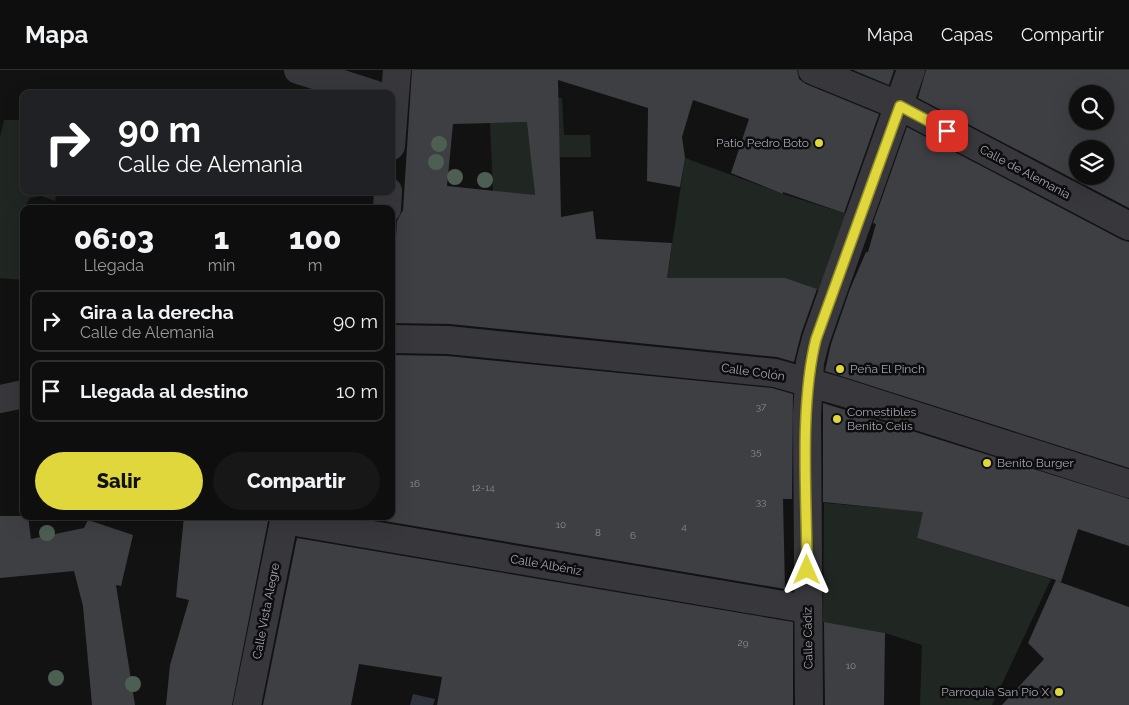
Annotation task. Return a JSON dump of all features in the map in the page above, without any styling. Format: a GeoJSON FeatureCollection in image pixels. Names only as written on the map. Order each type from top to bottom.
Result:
{"type":"FeatureCollection","features":[{"type":"Feature","properties":{"kind":"street"},"geometry":{"type":"LineString","coordinates":[[298,70],[361,90]]}},
{"type":"Feature","properties":{"kind":"street"},"geometry":{"type":"LineString","coordinates":[[389,90],[397,70]]}},
{"type":"Feature","properties":{"kind":"street","name":"Calle de Alemania"},"geometry":{"type":"LineString","coordinates":[[812,70],[900,106],[1129,226]]}},
{"type":"Feature","properties":{"kind":"street","name":"Calle Cádiz"},"geometry":{"type":"LineString","coordinates":[[809,705],[808,382],[810,362],[816,339],[900,106],[911,70]]}},
{"type":"Feature","properties":{"kind":"street","name":"Calle Colón"},"geometry":{"type":"LineString","coordinates":[[395,339],[448,340],[775,373],[1129,484]]}},
{"type":"Feature","properties":{"kind":"street"},"geometry":{"type":"LineString","coordinates":[[0,400],[20,395]]}},
{"type":"Feature","properties":{"kind":"street","name":"Calle Vista Alegre"},"geometry":{"type":"LineString","coordinates":[[248,705],[285,520]]}},
{"type":"Feature","properties":{"kind":"street","name":"Calle Albéniz"},"geometry":{"type":"LineString","coordinates":[[296,520],[808,610]]}},
{"type":"Feature","properties":{"kind":"shaded area"},"geometry":{"type":"Polygon","coordinates":[[[557,98],[562,98],[564,135],[590,135],[591,157],[559,157],[557,98]]]}},
{"type":"Feature","properties":{"kind":"shaded area"},"geometry":{"type":"Polygon","coordinates":[[[4,120],[20,120],[20,195],[56,195],[55,201],[41,196],[30,198],[26,205],[20,205],[20,280],[0,278],[0,137],[4,120]]]}},
{"type":"Feature","properties":{"kind":"shaded area"},"geometry":{"type":"Polygon","coordinates":[[[529,122],[535,199],[493,191],[490,123],[529,122]]]}},
{"type":"Feature","properties":{"kind":"shaded area"},"geometry":{"type":"Polygon","coordinates":[[[685,158],[783,194],[847,214],[824,292],[786,279],[667,278],[685,158]]]}},
{"type":"Feature","properties":{"kind":"shaded area"},"geometry":{"type":"Polygon","coordinates":[[[824,503],[924,509],[917,538],[1051,579],[992,705],[920,705],[922,645],[885,633],[823,622],[824,503]]]}},
{"type":"Feature","properties":{"kind":"shaded area"},"geometry":{"type":"Polygon","coordinates":[[[413,694],[435,699],[433,705],[410,705],[413,694]]]}},
{"type":"Feature","properties":{"kind":"building"},"geometry":{"type":"Polygon","coordinates":[[[412,70],[797,70],[799,79],[806,84],[879,114],[844,213],[783,192],[783,194],[731,173],[749,119],[693,100],[682,137],[685,158],[680,187],[647,181],[648,108],[558,80],[561,217],[593,211],[596,239],[672,243],[667,278],[785,278],[817,289],[801,334],[794,362],[777,357],[450,324],[395,323],[397,221],[403,210],[412,70]],[[527,122],[453,124],[447,186],[535,195],[527,122]]]}},
{"type":"Feature","properties":{"kind":"building"},"geometry":{"type":"Polygon","coordinates":[[[853,70],[894,70],[889,85],[853,70]]]}},
{"type":"Feature","properties":{"kind":"building"},"geometry":{"type":"Polygon","coordinates":[[[926,70],[1129,70],[1129,208],[1085,185],[1114,185],[1114,140],[1069,140],[1069,177],[918,98],[926,70]]]}},
{"type":"Feature","properties":{"kind":"building"},"geometry":{"type":"Polygon","coordinates":[[[907,127],[1129,242],[1129,468],[825,371],[831,344],[850,289],[866,252],[868,252],[876,224],[873,223],[907,127]]]}},
{"type":"Feature","properties":{"kind":"building"},"geometry":{"type":"Polygon","coordinates":[[[395,355],[447,356],[772,388],[793,394],[792,499],[783,499],[785,589],[379,520],[395,520],[395,355]]]}},
{"type":"Feature","properties":{"kind":"building"},"geometry":{"type":"Polygon","coordinates":[[[823,403],[1129,499],[1129,546],[1078,529],[1061,582],[1057,581],[1129,607],[1129,705],[1002,705],[1044,659],[1028,643],[1056,580],[917,538],[923,512],[823,502],[823,403]]]}},
{"type":"Feature","properties":{"kind":"building"},"geometry":{"type":"Polygon","coordinates":[[[0,516],[20,516],[20,520],[29,520],[31,539],[84,528],[88,520],[133,535],[121,586],[116,585],[135,705],[92,705],[83,606],[74,571],[0,578],[0,516]]]}},
{"type":"Feature","properties":{"kind":"building"},"geometry":{"type":"Polygon","coordinates":[[[184,520],[268,520],[232,705],[166,705],[170,665],[189,600],[176,597],[184,520]]]}},
{"type":"Feature","properties":{"kind":"building"},"geometry":{"type":"Polygon","coordinates":[[[297,538],[793,622],[793,705],[437,705],[442,677],[359,664],[351,705],[263,705],[297,538]]]}},
{"type":"Feature","properties":{"kind":"building"},"geometry":{"type":"Polygon","coordinates":[[[824,622],[885,633],[884,705],[825,705],[824,622]]]}},
{"type":"Feature","properties":{"kind":"place","name":"Patio Pedro Boto"},"geometry":{"type":"Point","coordinates":[819,143]}},
{"type":"Feature","properties":{"kind":"place","name":"Peña El Pinch"},"geometry":{"type":"Point","coordinates":[840,369]}},
{"type":"Feature","properties":{"kind":"place","name":"Comestibles Benito Celís"},"geometry":{"type":"Point","coordinates":[837,419]}},
{"type":"Feature","properties":{"kind":"place","name":"Benito Burger"},"geometry":{"type":"Point","coordinates":[987,463]}},
{"type":"Feature","properties":{"kind":"place","name":"Parroquia San Pío X"},"geometry":{"type":"Point","coordinates":[1059,692]}},
{"type":"Feature","properties":{"kind":"route"},"geometry":{"type":"LineString","coordinates":[[807,570],[808,382],[810,362],[816,339],[900,106],[947,131]]}}]}
